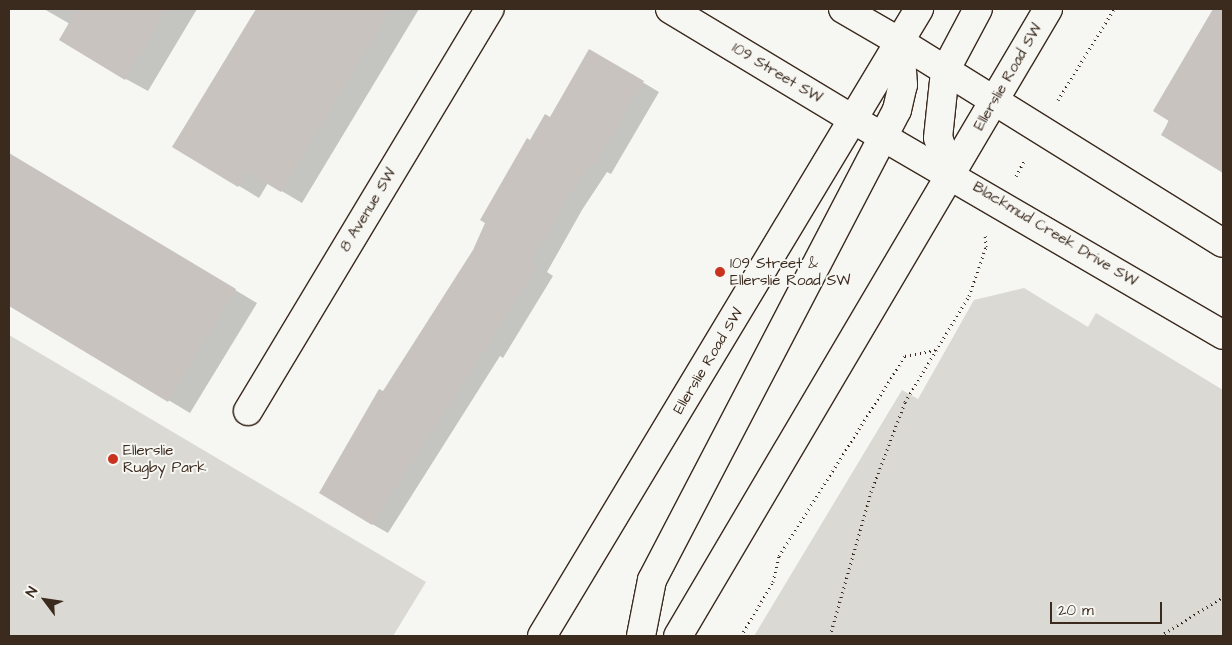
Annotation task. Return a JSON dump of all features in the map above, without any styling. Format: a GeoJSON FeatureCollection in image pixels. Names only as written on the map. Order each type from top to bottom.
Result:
{"type":"FeatureCollection","features":[{"type":"Feature","properties":{"kind":"main road","name":"8 Avenue SW"},"geometry":{"type":"LineString","coordinates":[[248,411],[490,9]]}},
{"type":"Feature","properties":{"kind":"main road","name":"109 Street SW"},"geometry":{"type":"LineString","coordinates":[[670,9],[854,120],[885,136]]}},
{"type":"Feature","properties":{"kind":"main road"},"geometry":{"type":"LineString","coordinates":[[844,9],[945,70],[993,104],[1223,243]]}},
{"type":"Feature","properties":{"kind":"main road","name":"Ellerslie Road SW"},"geometry":{"type":"LineString","coordinates":[[542,636],[919,9]]}},
{"type":"Feature","properties":{"kind":"main road"},"geometry":{"type":"LineString","coordinates":[[951,173],[938,138],[945,70],[978,9]]}},
{"type":"Feature","properties":{"kind":"main road","name":"Ellerslie Road SW"},"geometry":{"type":"LineString","coordinates":[[678,636],[1048,9]]}},
{"type":"Feature","properties":{"kind":"main road"},"geometry":{"type":"LineString","coordinates":[[641,636],[652,580],[885,136],[903,85],[900,42]]}},
{"type":"Feature","properties":{"kind":"main road","name":"Blackmud Creek Drive SW"},"geometry":{"type":"LineString","coordinates":[[885,136],[1002,203],[1223,335]]}},
{"type":"Feature","properties":{"kind":"path"},"geometry":{"type":"LineString","coordinates":[[830,636],[874,483],[905,402],[969,296],[986,247],[984,236],[1039,132],[1114,9]]}},
{"type":"Feature","properties":{"kind":"path"},"geometry":{"type":"LineString","coordinates":[[741,636],[773,582],[779,556],[905,356],[936,350]]}},
{"type":"Feature","properties":{"kind":"path"},"geometry":{"type":"LineString","coordinates":[[1160,636],[1223,597]]}},
{"type":"Feature","properties":{"kind":"shaded area"},"geometry":{"type":"Polygon","coordinates":[[[1024,288],[1088,327],[1096,313],[1223,390],[1223,636],[754,636],[902,390],[918,399],[974,300],[1024,288]]]}},
{"type":"Feature","properties":{"kind":"shaded area","name":"Ellerslie Rugby Park"},"geometry":{"type":"Polygon","coordinates":[[[9,335],[426,582],[393,636],[9,636],[9,335]]]}},
{"type":"Feature","properties":{"kind":"building"},"geometry":{"type":"Polygon","coordinates":[[[77,9],[167,9],[125,80],[59,40],[77,9]]]}},
{"type":"Feature","properties":{"kind":"building"},"geometry":{"type":"Polygon","coordinates":[[[256,9],[391,9],[281,192],[247,172],[238,187],[172,147],[256,9]]]}},
{"type":"Feature","properties":{"kind":"building"},"geometry":{"type":"Polygon","coordinates":[[[1213,9],[1223,9],[1223,173],[1161,135],[1169,121],[1153,111],[1213,9]]]}},
{"type":"Feature","properties":{"kind":"building"},"geometry":{"type":"Polygon","coordinates":[[[589,49],[644,81],[594,165],[591,164],[566,201],[531,262],[538,266],[372,525],[319,493],[379,389],[383,391],[473,250],[485,223],[480,220],[527,138],[530,140],[545,114],[550,117],[589,49]]]}},
{"type":"Feature","properties":{"kind":"building"},"geometry":{"type":"Polygon","coordinates":[[[9,153],[236,289],[168,402],[9,306],[9,153]]]}},
{"type":"Feature","properties":{"kind":"place","name":"109 Street & Ellerslie Road SW"},"geometry":{"type":"Point","coordinates":[720,272]}},
{"type":"Feature","properties":{"kind":"place","name":"Ellerslie Rugby Park"},"geometry":{"type":"Point","coordinates":[113,459]}}]}
